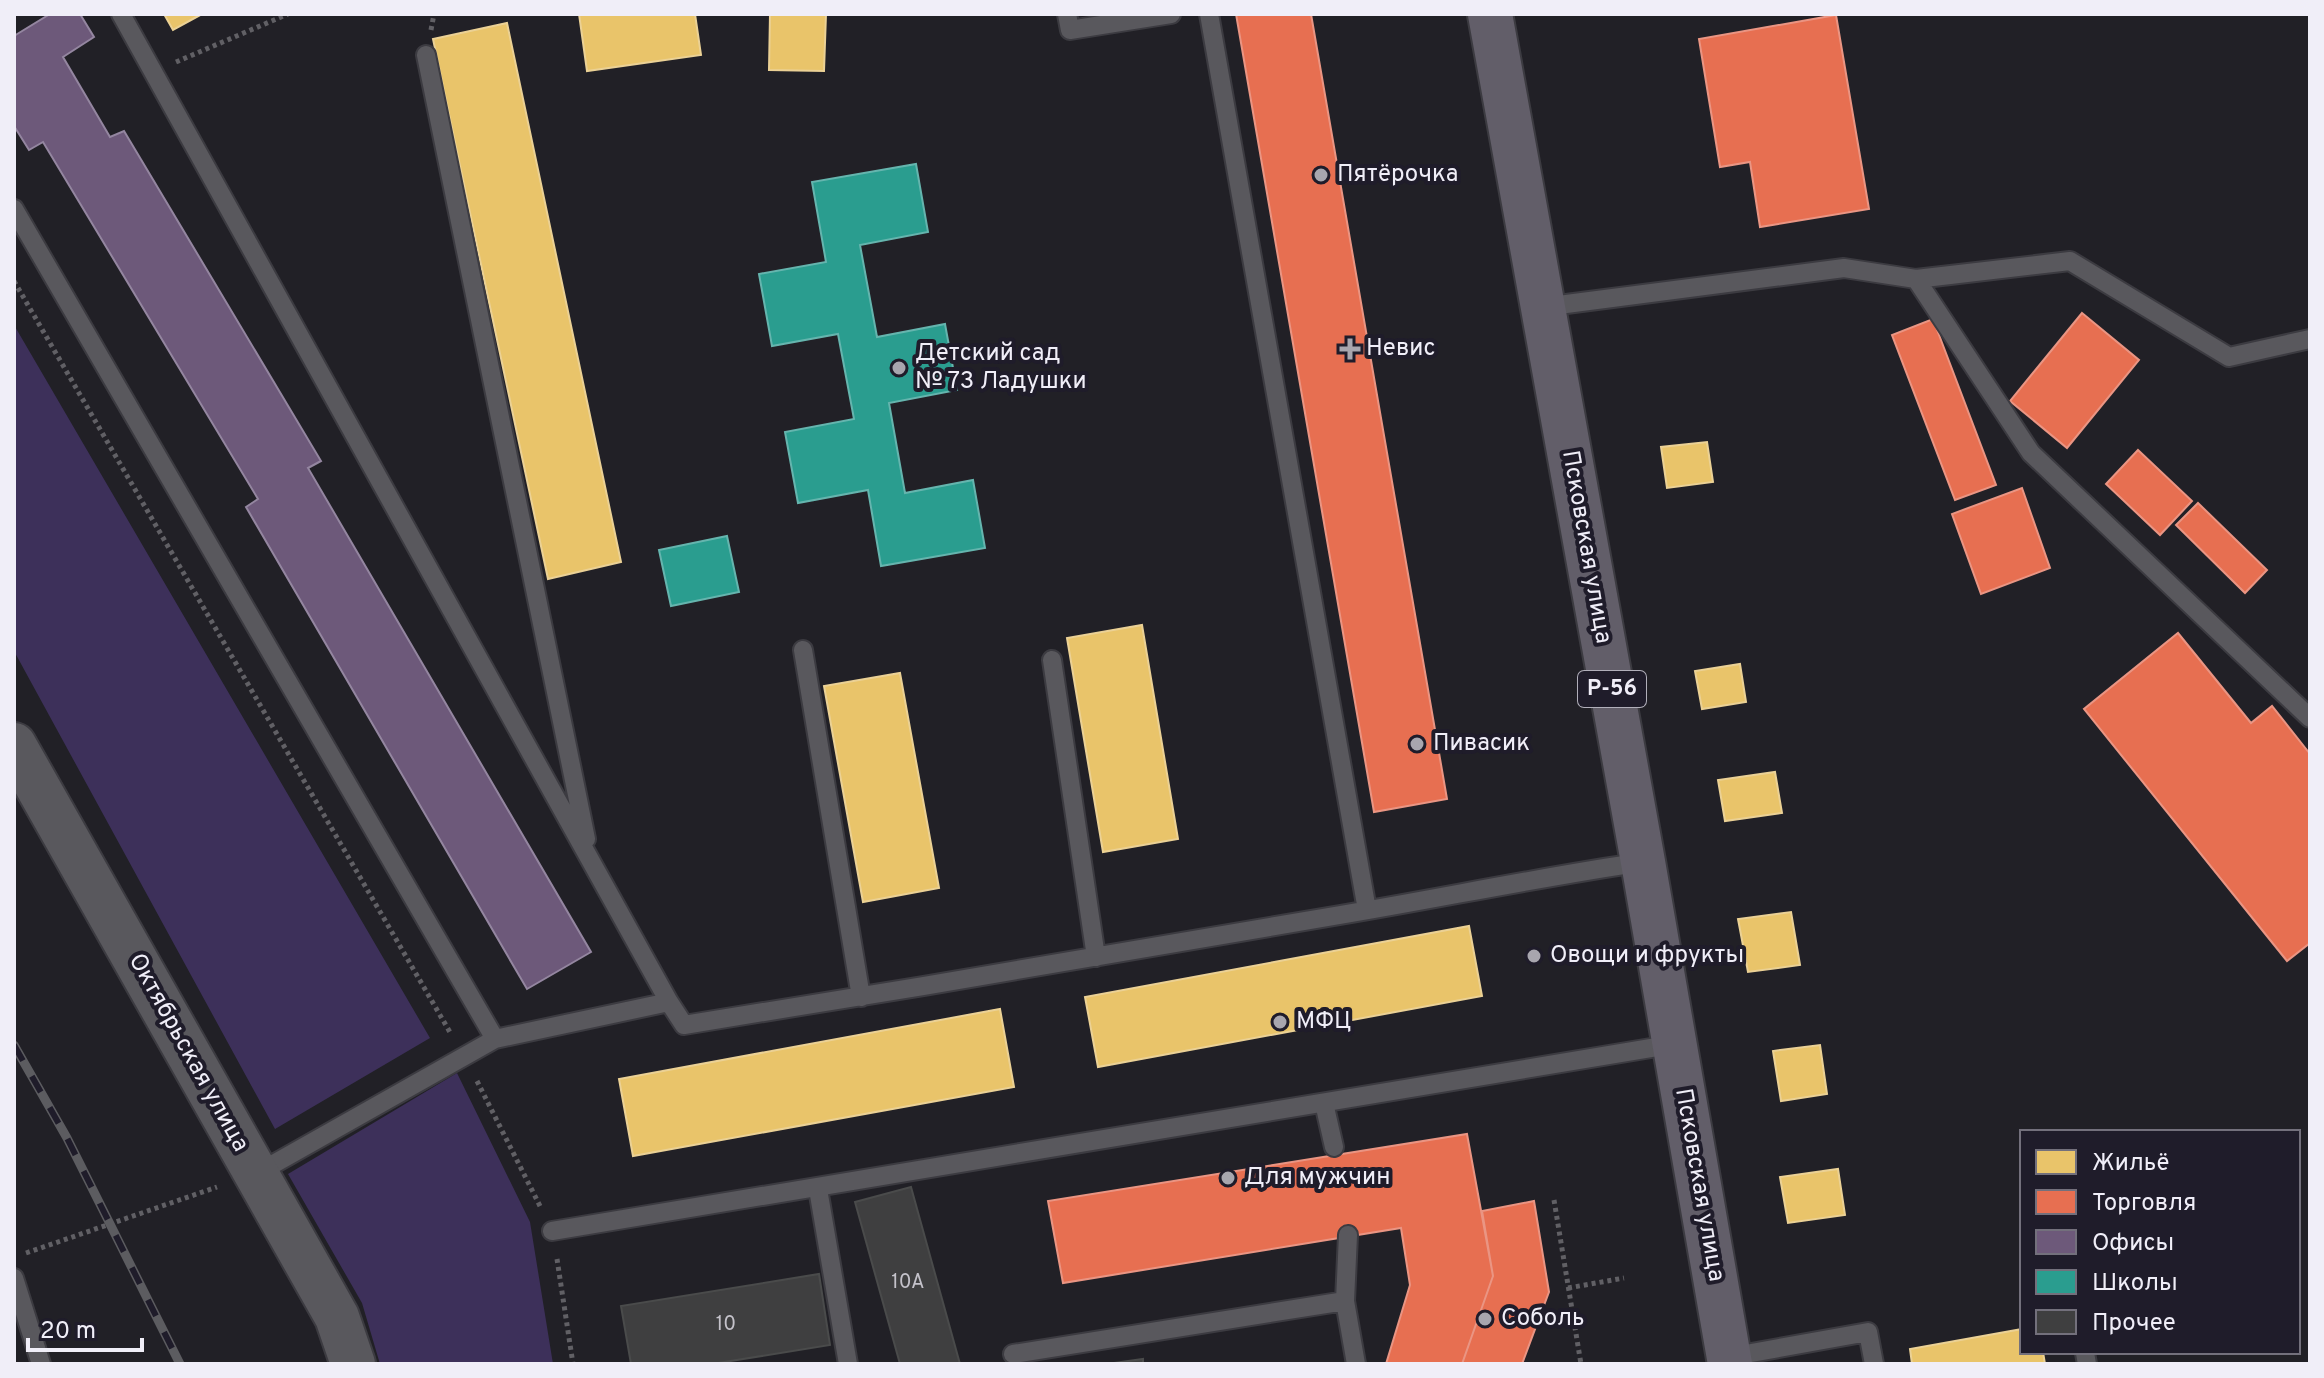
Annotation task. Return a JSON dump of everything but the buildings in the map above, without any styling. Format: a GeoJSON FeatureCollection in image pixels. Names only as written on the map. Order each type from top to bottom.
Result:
{"type":"FeatureCollection","features":[{"type":"Feature","properties":{"kind":"main road","name":"Псковская улица"},"geometry":{"type":"LineString","coordinates":[[1490,14],[1730,1360]]}},
{"type":"Feature","properties":{"kind":"main road","name":"Октябрьская улица"},"geometry":{"type":"LineString","coordinates":[[14,745],[337,1317],[353,1364]]}},
{"type":"Feature","properties":{"kind":"lane"},"geometry":{"type":"LineString","coordinates":[[121,14],[684,1025],[1643,862]]}},
{"type":"Feature","properties":{"kind":"lane"},"geometry":{"type":"LineString","coordinates":[[1067,14],[1070,30],[1171,14]]}},
{"type":"Feature","properties":{"kind":"lane"},"geometry":{"type":"LineString","coordinates":[[1209,14],[1367,910]]}},
{"type":"Feature","properties":{"kind":"lane"},"geometry":{"type":"LineString","coordinates":[[426,55],[590,858]]}},
{"type":"Feature","properties":{"kind":"lane"},"geometry":{"type":"LineString","coordinates":[[14,209],[495,1039]]}},
{"type":"Feature","properties":{"kind":"lane"},"geometry":{"type":"LineString","coordinates":[[1543,307],[1844,268],[1916,279],[2070,261],[2229,357],[2310,339]]}},
{"type":"Feature","properties":{"kind":"lane"},"geometry":{"type":"LineString","coordinates":[[1916,279],[2031,453],[2310,718]]}},
{"type":"Feature","properties":{"kind":"lane"},"geometry":{"type":"LineString","coordinates":[[803,650],[861,997]]}},
{"type":"Feature","properties":{"kind":"lane"},"geometry":{"type":"LineString","coordinates":[[1052,660],[1096,957]]}},
{"type":"Feature","properties":{"kind":"lane"},"geometry":{"type":"LineString","coordinates":[[256,1174],[495,1039],[669,1002]]}},
{"type":"Feature","properties":{"kind":"lane"},"geometry":{"type":"LineString","coordinates":[[552,1231],[1675,1044]]}},
{"type":"Feature","properties":{"kind":"lane"},"geometry":{"type":"LineString","coordinates":[[1324,1103],[1334,1147]]}},
{"type":"Feature","properties":{"kind":"lane"},"geometry":{"type":"LineString","coordinates":[[818,1189],[848,1364]]}},
{"type":"Feature","properties":{"kind":"lane"},"geometry":{"type":"LineString","coordinates":[[1348,1235],[1345,1301],[1356,1364]]}},
{"type":"Feature","properties":{"kind":"lane"},"geometry":{"type":"LineString","coordinates":[[14,1278],[41,1364]]}},
{"type":"Feature","properties":{"kind":"lane"},"geometry":{"type":"LineString","coordinates":[[1013,1354],[1345,1301]]}},
{"type":"Feature","properties":{"kind":"lane"},"geometry":{"type":"LineString","coordinates":[[1730,1360],[1868,1332],[1874,1364]]}},
{"type":"Feature","properties":{"kind":"path"},"geometry":{"type":"LineString","coordinates":[[153,71],[288,14]]}},
{"type":"Feature","properties":{"kind":"path"},"geometry":{"type":"LineString","coordinates":[[14,281],[463,1055],[552,1231],[573,1364]]}},
{"type":"Feature","properties":{"kind":"path"},"geometry":{"type":"LineString","coordinates":[[14,1257],[256,1174]]}},
{"type":"Feature","properties":{"kind":"path"},"geometry":{"type":"LineString","coordinates":[[1554,1200],[1581,1364]]}},
{"type":"Feature","properties":{"kind":"path"},"geometry":{"type":"LineString","coordinates":[[1568,1288],[1624,1278]]}},
{"type":"Feature","properties":{"kind":"shaded area"},"geometry":{"type":"Polygon","coordinates":[[[14,325],[430,1038],[275,1129],[14,651],[14,325]]]}},
{"type":"Feature","properties":{"kind":"shaded area"},"geometry":{"type":"Polygon","coordinates":[[[457,1073],[530,1222],[553,1364],[380,1364],[362,1303],[288,1174],[457,1073]]]}},
{"type":"Feature","properties":{"kind":"railway"},"geometry":{"type":"LineString","coordinates":[[14,1045],[67,1138],[180,1364]]}},
{"type":"Feature","properties":{"kind":"place","name":"Пятёрочка"},"geometry":{"type":"Point","coordinates":[1321,175]}},
{"type":"Feature","properties":{"kind":"place","name":"Невис"},"geometry":{"type":"Point","coordinates":[1350,349]}},
{"type":"Feature","properties":{"kind":"place","name":"Детский сад № 73 Ладушки"},"geometry":{"type":"Point","coordinates":[899,368]}},
{"type":"Feature","properties":{"kind":"place","name":"Пивасик"},"geometry":{"type":"Point","coordinates":[1417,744]}},
{"type":"Feature","properties":{"kind":"place","name":"Овощи и фрукты"},"geometry":{"type":"Point","coordinates":[1534,956]}},
{"type":"Feature","properties":{"kind":"place","name":"МФЦ"},"geometry":{"type":"Point","coordinates":[1280,1022]}},
{"type":"Feature","properties":{"kind":"place","name":"Для мужчин"},"geometry":{"type":"Point","coordinates":[1228,1178]}},
{"type":"Feature","properties":{"kind":"place","name":"Соболь"},"geometry":{"type":"Point","coordinates":[1485,1319]}}]}
